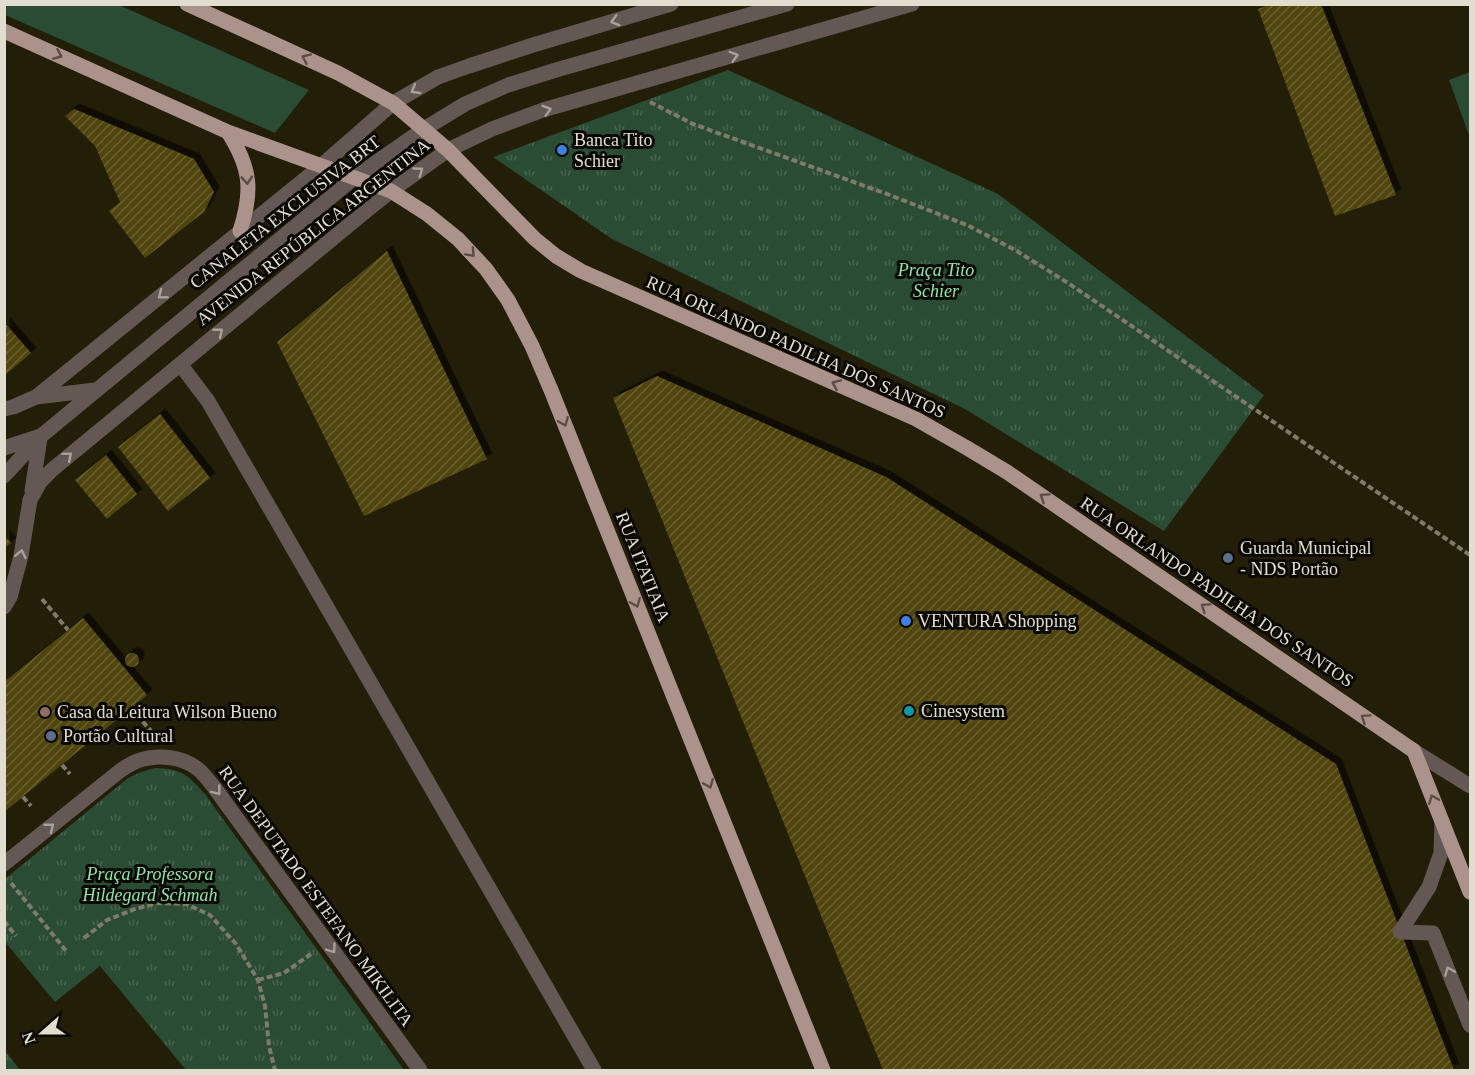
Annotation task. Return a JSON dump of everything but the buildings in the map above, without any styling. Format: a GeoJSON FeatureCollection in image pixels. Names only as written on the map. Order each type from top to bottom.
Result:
{"type":"FeatureCollection","features":[{"type":"Feature","properties":{"kind":"main road","name":"RUA ORLANDO PADILHA DOS SANTOS"},"geometry":{"type":"LineString","coordinates":[[187,4],[359,83],[393,103],[448,150],[535,239],[581,271],[916,419],[1007,471],[1414,751]]}},
{"type":"Feature","properties":{"kind":"main road","name":"RUA ITATIAIA"},"geometry":{"type":"LineString","coordinates":[[4,31],[228,132],[391,191],[450,232],[486,270],[508,300],[532,346],[823,1071]]}},
{"type":"Feature","properties":{"kind":"main road"},"geometry":{"type":"LineString","coordinates":[[228,132],[244,159],[248,178],[246,214],[240,231]]}},
{"type":"Feature","properties":{"kind":"main road"},"geometry":{"type":"LineString","coordinates":[[1414,751],[1470,892]]}},
{"type":"Feature","properties":{"kind":"street"},"geometry":{"type":"LineString","coordinates":[[36,398],[321,166],[393,103],[438,77],[533,45],[671,4]]}},
{"type":"Feature","properties":{"kind":"street","name":"CANALETA EXCLUSIVA BRT"},"geometry":{"type":"LineString","coordinates":[[41,436],[354,178],[424,129],[465,104],[508,85],[556,70],[787,4]]}},
{"type":"Feature","properties":{"kind":"street","name":"AVENIDA REPÚBLICA ARGENTINA"},"geometry":{"type":"LineString","coordinates":[[4,607],[10,597],[21,556],[30,500],[40,482],[391,191],[448,150],[513,120],[912,4]]}},
{"type":"Feature","properties":{"kind":"street"},"geometry":{"type":"LineString","coordinates":[[180,364],[208,401],[594,1071]]}},
{"type":"Feature","properties":{"kind":"street"},"geometry":{"type":"LineString","coordinates":[[4,409],[36,398],[96,390]]}},
{"type":"Feature","properties":{"kind":"street"},"geometry":{"type":"LineString","coordinates":[[30,500],[41,436]]}},
{"type":"Feature","properties":{"kind":"street"},"geometry":{"type":"LineString","coordinates":[[4,448],[41,436]]}},
{"type":"Feature","properties":{"kind":"street"},"geometry":{"type":"LineString","coordinates":[[4,476],[41,436]]}},
{"type":"Feature","properties":{"kind":"street","name":"RUA ORLANDO PADILHA DOS SANTOS"},"geometry":{"type":"LineString","coordinates":[[1414,751],[1470,786]]}},
{"type":"Feature","properties":{"kind":"street","name":"RUA DEPUTADO ESTEFANO MIKILITA"},"geometry":{"type":"LineString","coordinates":[[6,871],[121,770],[137,761],[156,757],[183,760],[198,769],[214,787],[420,1071]]}},
{"type":"Feature","properties":{"kind":"street"},"geometry":{"type":"LineString","coordinates":[[1442,821],[1441,853],[1429,887],[1400,932],[1433,933],[1470,1025]]}},
{"type":"Feature","properties":{"kind":"path"},"geometry":{"type":"LineString","coordinates":[[622,88],[693,124],[947,217],[1015,250],[1078,289],[1470,555]]}},
{"type":"Feature","properties":{"kind":"path"},"geometry":{"type":"LineString","coordinates":[[42,599],[68,630]]}},
{"type":"Feature","properties":{"kind":"path"},"geometry":{"type":"LineString","coordinates":[[131,708],[151,731]]}},
{"type":"Feature","properties":{"kind":"path"},"geometry":{"type":"LineString","coordinates":[[62,765],[70,774]]}},
{"type":"Feature","properties":{"kind":"path"},"geometry":{"type":"LineString","coordinates":[[23,796],[31,806]]}},
{"type":"Feature","properties":{"kind":"path"},"geometry":{"type":"LineString","coordinates":[[6,871],[67,952]]}},
{"type":"Feature","properties":{"kind":"path"},"geometry":{"type":"LineString","coordinates":[[84,938],[107,920],[158,903],[186,904],[210,915],[236,944],[258,981],[265,1006],[269,1046],[275,1071]]}},
{"type":"Feature","properties":{"kind":"path"},"geometry":{"type":"LineString","coordinates":[[4,921],[16,936]]}},
{"type":"Feature","properties":{"kind":"path"},"geometry":{"type":"LineString","coordinates":[[258,981],[284,973],[314,952]]}},
{"type":"Feature","properties":{"kind":"green space"},"geometry":{"type":"Polygon","coordinates":[[[5,4],[119,5],[309,90],[275,133],[5,15],[5,4]]]}},
{"type":"Feature","properties":{"kind":"green space","name":"Praça Tito Schier"},"geometry":{"type":"Polygon","coordinates":[[[728,70],[998,194],[1264,395],[1164,531],[965,409],[612,239],[493,157],[728,70]]]}},
{"type":"Feature","properties":{"kind":"green space"},"geometry":{"type":"Polygon","coordinates":[[[1470,72],[1470,138],[1449,80],[1470,72]]]}},
{"type":"Feature","properties":{"kind":"green space","name":"Praça Professora Hildegard Schmah"},"geometry":{"type":"Polygon","coordinates":[[[155,768],[178,771],[205,794],[404,1070],[186,1070],[100,966],[55,1002],[5,944],[5,879],[128,778],[155,768]]]}},
{"type":"Feature","properties":{"kind":"green space"},"geometry":{"type":"Polygon","coordinates":[[[5,1051],[20,1070],[5,1070],[5,1051]]]}},
{"type":"Feature","properties":{"kind":"place","name":"Banca Tito Schier"},"geometry":{"type":"Point","coordinates":[562,150]}},
{"type":"Feature","properties":{"kind":"place","name":"Guarda Municipal - NDS Portão"},"geometry":{"type":"Point","coordinates":[1228,558]}},
{"type":"Feature","properties":{"kind":"place","name":"VENTURA Shopping"},"geometry":{"type":"Point","coordinates":[906,621]}},
{"type":"Feature","properties":{"kind":"place","name":"Cinesystem"},"geometry":{"type":"Point","coordinates":[909,711]}},
{"type":"Feature","properties":{"kind":"place","name":"Casa da Leitura Wilson Bueno"},"geometry":{"type":"Point","coordinates":[45,712]}},
{"type":"Feature","properties":{"kind":"place","name":"Portão Cultural"},"geometry":{"type":"Point","coordinates":[51,736]}}]}
